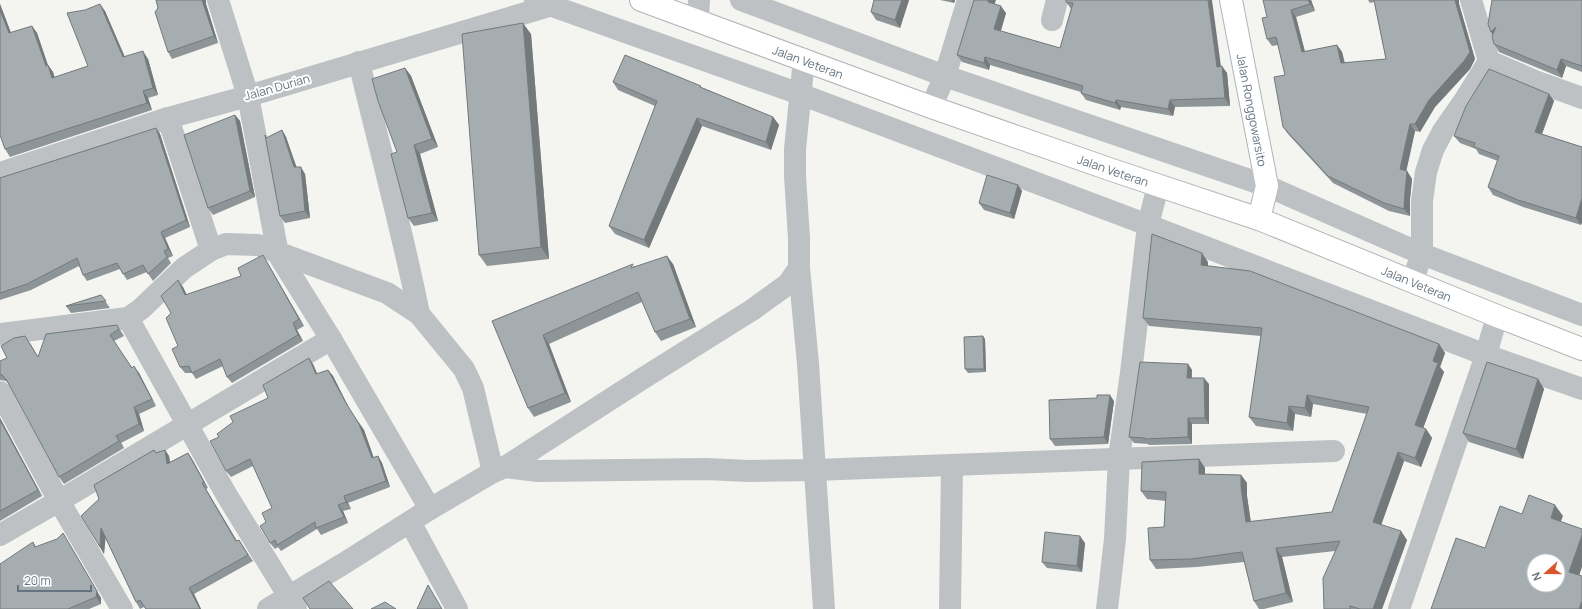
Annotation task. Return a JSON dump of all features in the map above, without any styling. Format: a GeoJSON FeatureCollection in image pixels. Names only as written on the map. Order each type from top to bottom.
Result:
{"type":"FeatureCollection","features":[{"type":"Feature","properties":{"kind":"main road","name":"Jalan Veteran"},"geometry":{"type":"LineString","coordinates":[[641,0],[698,10],[804,59],[931,107],[1158,186],[1259,219],[1412,282],[1582,349]]}},
{"type":"Feature","properties":{"kind":"main road","name":"Jalan Ronggowarsito"},"geometry":{"type":"LineString","coordinates":[[1231,0],[1267,186],[1259,219]]}},
{"type":"Feature","properties":{"kind":"street"},"geometry":{"type":"LineString","coordinates":[[218,0],[248,96],[278,254],[331,339],[430,509]]}},
{"type":"Feature","properties":{"kind":"street"},"geometry":{"type":"LineString","coordinates":[[741,0],[945,76],[1267,186],[1422,254],[1582,315]]}},
{"type":"Feature","properties":{"kind":"street"},"geometry":{"type":"LineString","coordinates":[[931,107],[945,76],[968,0]]}},
{"type":"Feature","properties":{"kind":"street"},"geometry":{"type":"LineString","coordinates":[[1412,282],[1422,254],[1422,201],[1426,172],[1433,150],[1443,131],[1489,61],[1471,0]]}},
{"type":"Feature","properties":{"kind":"street"},"geometry":{"type":"LineString","coordinates":[[545,2],[800,94],[1148,225],[1486,355],[1582,389]]}},
{"type":"Feature","properties":{"kind":"street","name":"Jalan Durian"},"geometry":{"type":"LineString","coordinates":[[1,170],[168,118],[248,96],[359,62],[545,2]]}},
{"type":"Feature","properties":{"kind":"street"},"geometry":{"type":"LineString","coordinates":[[804,59],[795,149],[794,176],[799,238],[799,268],[808,364],[824,609]]}},
{"type":"Feature","properties":{"kind":"street"},"geometry":{"type":"LineString","coordinates":[[1489,61],[1534,81],[1582,98]]}},
{"type":"Feature","properties":{"kind":"street"},"geometry":{"type":"LineString","coordinates":[[359,62],[383,165],[406,249],[419,314]]}},
{"type":"Feature","properties":{"kind":"street"},"geometry":{"type":"LineString","coordinates":[[168,118],[211,250]]}},
{"type":"Feature","properties":{"kind":"street"},"geometry":{"type":"LineString","coordinates":[[1107,609],[1115,539],[1119,458],[1131,374],[1148,225],[1158,186]]}},
{"type":"Feature","properties":{"kind":"street"},"geometry":{"type":"LineString","coordinates":[[0,334],[128,318],[141,310],[184,268],[211,250],[226,244],[258,245],[278,254],[387,293],[419,314],[464,369],[473,388],[499,470]]}},
{"type":"Feature","properties":{"kind":"street"},"geometry":{"type":"LineString","coordinates":[[268,609],[293,603],[344,564],[430,509],[499,470],[752,310],[788,284],[799,268]]}},
{"type":"Feature","properties":{"kind":"street"},"geometry":{"type":"LineString","coordinates":[[1399,609],[1486,355],[1497,316]]}},
{"type":"Feature","properties":{"kind":"street"},"geometry":{"type":"LineString","coordinates":[[128,318],[226,494],[293,603]]}},
{"type":"Feature","properties":{"kind":"street"},"geometry":{"type":"LineString","coordinates":[[0,535],[331,339]]}},
{"type":"Feature","properties":{"kind":"street"},"geometry":{"type":"LineString","coordinates":[[0,392],[59,501],[122,609]]}},
{"type":"Feature","properties":{"kind":"street"},"geometry":{"type":"LineString","coordinates":[[499,470],[814,470],[1334,451]]}},
{"type":"Feature","properties":{"kind":"street"},"geometry":{"type":"LineString","coordinates":[[950,609],[952,466]]}},
{"type":"Feature","properties":{"kind":"street"},"geometry":{"type":"LineString","coordinates":[[410,522],[457,609]]}},
{"type":"Feature","properties":{"kind":"building"},"geometry":{"type":"Polygon","coordinates":[[[156,0],[202,0],[214,36],[168,52],[155,12],[158,8],[156,0]]]}},
{"type":"Feature","properties":{"kind":"building"},"geometry":{"type":"Polygon","coordinates":[[[874,0],[902,0],[895,20],[871,12],[874,0]]]}},
{"type":"Feature","properties":{"kind":"building"},"geometry":{"type":"Polygon","coordinates":[[[974,0],[988,0],[988,2],[1001,6],[994,29],[1060,48],[1073,3],[1066,2],[1066,0],[1208,0],[1217,67],[1222,66],[1225,98],[1170,100],[1168,109],[1116,100],[1115,103],[1081,93],[1083,86],[985,57],[984,63],[957,55],[974,0]]]}},
{"type":"Feature","properties":{"kind":"building"},"geometry":{"type":"Polygon","coordinates":[[[1263,0],[1308,0],[1310,4],[1291,10],[1302,52],[1337,45],[1341,63],[1386,59],[1374,0],[1455,0],[1470,52],[1464,61],[1429,100],[1415,124],[1410,124],[1400,169],[1407,171],[1404,209],[1384,203],[1328,176],[1283,127],[1274,77],[1285,75],[1276,37],[1267,39],[1262,18],[1267,17],[1263,0]]]}},
{"type":"Feature","properties":{"kind":"building"},"geometry":{"type":"Polygon","coordinates":[[[1492,0],[1582,0],[1582,66],[1561,59],[1557,70],[1494,44],[1492,36],[1496,27],[1491,32],[1488,24],[1492,0]]]}},
{"type":"Feature","properties":{"kind":"building"},"geometry":{"type":"Polygon","coordinates":[[[100,4],[123,57],[143,51],[153,88],[143,91],[147,103],[5,149],[0,135],[0,10],[9,33],[32,26],[46,66],[48,65],[52,78],[88,66],[67,13],[85,10],[100,4]]]}},
{"type":"Feature","properties":{"kind":"building"},"geometry":{"type":"Polygon","coordinates":[[[523,23],[541,247],[479,255],[462,34],[523,23]]]}},
{"type":"Feature","properties":{"kind":"building"},"geometry":{"type":"Polygon","coordinates":[[[625,55],[773,117],[766,142],[697,118],[644,240],[609,226],[657,101],[613,82],[625,55]]]}},
{"type":"Feature","properties":{"kind":"building"},"geometry":{"type":"Polygon","coordinates":[[[405,68],[432,139],[414,145],[432,213],[408,218],[391,154],[397,152],[378,101],[372,79],[405,68]]]}},
{"type":"Feature","properties":{"kind":"building"},"geometry":{"type":"Polygon","coordinates":[[[1489,69],[1549,94],[1535,132],[1582,147],[1582,198],[1576,218],[1518,200],[1488,187],[1499,156],[1474,147],[1475,143],[1454,136],[1466,106],[1489,69]]]}},
{"type":"Feature","properties":{"kind":"building"},"geometry":{"type":"Polygon","coordinates":[[[235,115],[250,191],[208,208],[184,135],[235,115]]]}},
{"type":"Feature","properties":{"kind":"building"},"geometry":{"type":"Polygon","coordinates":[[[156,128],[186,220],[161,232],[168,249],[164,251],[167,257],[148,274],[143,265],[123,274],[117,263],[83,275],[77,258],[27,284],[0,293],[0,178],[156,128]]]}},
{"type":"Feature","properties":{"kind":"building"},"geometry":{"type":"Polygon","coordinates":[[[282,130],[294,167],[301,167],[305,211],[280,216],[265,135],[266,138],[282,130]]]}},
{"type":"Feature","properties":{"kind":"building"},"geometry":{"type":"Polygon","coordinates":[[[987,175],[1018,185],[1010,213],[979,203],[987,175]]]}},
{"type":"Feature","properties":{"kind":"building"},"geometry":{"type":"Polygon","coordinates":[[[1152,234],[1202,253],[1201,265],[1250,271],[1439,344],[1433,361],[1438,363],[1415,425],[1426,429],[1415,458],[1398,452],[1373,522],[1401,531],[1373,609],[1360,609],[1350,606],[1350,609],[1324,609],[1323,578],[1340,541],[1276,548],[1286,593],[1254,601],[1242,552],[1191,559],[1150,560],[1148,528],[1164,527],[1166,492],[1141,491],[1142,462],[1199,459],[1199,474],[1241,475],[1241,487],[1246,522],[1332,512],[1369,407],[1307,395],[1305,408],[1289,406],[1287,423],[1249,417],[1262,328],[1143,318],[1152,234]]]}},
{"type":"Feature","properties":{"kind":"building"},"geometry":{"type":"Polygon","coordinates":[[[263,255],[299,319],[293,323],[298,335],[227,377],[220,359],[192,373],[189,366],[180,367],[172,349],[178,346],[166,318],[171,313],[161,296],[178,280],[185,295],[241,276],[238,268],[263,255]]]}},
{"type":"Feature","properties":{"kind":"building"},"geometry":{"type":"Polygon","coordinates":[[[667,256],[690,319],[655,332],[638,292],[543,335],[565,393],[528,408],[492,321],[633,264],[631,268],[667,256]]]}},
{"type":"Feature","properties":{"kind":"building"},"geometry":{"type":"Polygon","coordinates":[[[101,295],[106,301],[66,306],[101,295]]]}},
{"type":"Feature","properties":{"kind":"building"},"geometry":{"type":"Polygon","coordinates":[[[117,325],[119,329],[110,335],[132,368],[134,366],[152,399],[134,407],[139,424],[116,436],[119,441],[59,477],[6,379],[0,374],[0,361],[7,358],[1,346],[14,338],[25,336],[38,357],[46,334],[117,325]]]}},
{"type":"Feature","properties":{"kind":"building"},"geometry":{"type":"Polygon","coordinates":[[[983,336],[984,369],[965,369],[964,337],[983,336]]]}},
{"type":"Feature","properties":{"kind":"building"},"geometry":{"type":"Polygon","coordinates":[[[309,358],[316,374],[328,370],[359,424],[372,458],[378,456],[386,481],[344,496],[346,502],[338,505],[344,517],[316,528],[315,522],[277,545],[275,540],[270,543],[260,526],[266,522],[262,513],[272,508],[250,459],[226,471],[210,441],[219,437],[217,434],[233,422],[230,416],[268,398],[263,385],[309,358]]]}},
{"type":"Feature","properties":{"kind":"building"},"geometry":{"type":"Polygon","coordinates":[[[1140,362],[1188,364],[1187,378],[1204,378],[1205,418],[1188,418],[1188,437],[1145,439],[1129,437],[1140,362]]]}},
{"type":"Feature","properties":{"kind":"building"},"geometry":{"type":"Polygon","coordinates":[[[1487,362],[1538,379],[1516,449],[1463,433],[1487,362]]]}},
{"type":"Feature","properties":{"kind":"building"},"geometry":{"type":"Polygon","coordinates":[[[1097,395],[1110,395],[1104,437],[1050,439],[1049,400],[1097,398],[1097,395]]]}},
{"type":"Feature","properties":{"kind":"building"},"geometry":{"type":"Polygon","coordinates":[[[0,420],[38,490],[0,511],[0,420]]]}},
{"type":"Feature","properties":{"kind":"building"},"geometry":{"type":"Polygon","coordinates":[[[154,450],[156,453],[165,450],[167,464],[188,453],[204,482],[202,483],[236,541],[239,540],[248,555],[189,588],[200,609],[146,609],[140,600],[136,602],[101,528],[100,547],[81,516],[99,499],[94,485],[154,450]]]}},
{"type":"Feature","properties":{"kind":"building"},"geometry":{"type":"Polygon","coordinates":[[[1529,495],[1555,505],[1551,518],[1582,529],[1582,535],[1569,572],[1582,576],[1582,601],[1579,609],[1431,609],[1456,538],[1485,548],[1500,506],[1522,514],[1529,495]]]}},
{"type":"Feature","properties":{"kind":"building"},"geometry":{"type":"Polygon","coordinates":[[[1045,532],[1080,536],[1077,566],[1042,562],[1045,532]]]}},
{"type":"Feature","properties":{"kind":"building"},"geometry":{"type":"Polygon","coordinates":[[[63,533],[97,591],[96,597],[68,609],[0,609],[0,564],[33,542],[35,547],[57,539],[63,533]]]}},
{"type":"Feature","properties":{"kind":"building"},"geometry":{"type":"Polygon","coordinates":[[[329,581],[353,609],[310,609],[303,598],[329,581]]]}},
{"type":"Feature","properties":{"kind":"building"},"geometry":{"type":"Polygon","coordinates":[[[428,585],[442,609],[417,609],[428,585]]]}},
{"type":"Feature","properties":{"kind":"building"},"geometry":{"type":"Polygon","coordinates":[[[385,602],[396,609],[371,609],[385,602]]]}}]}
